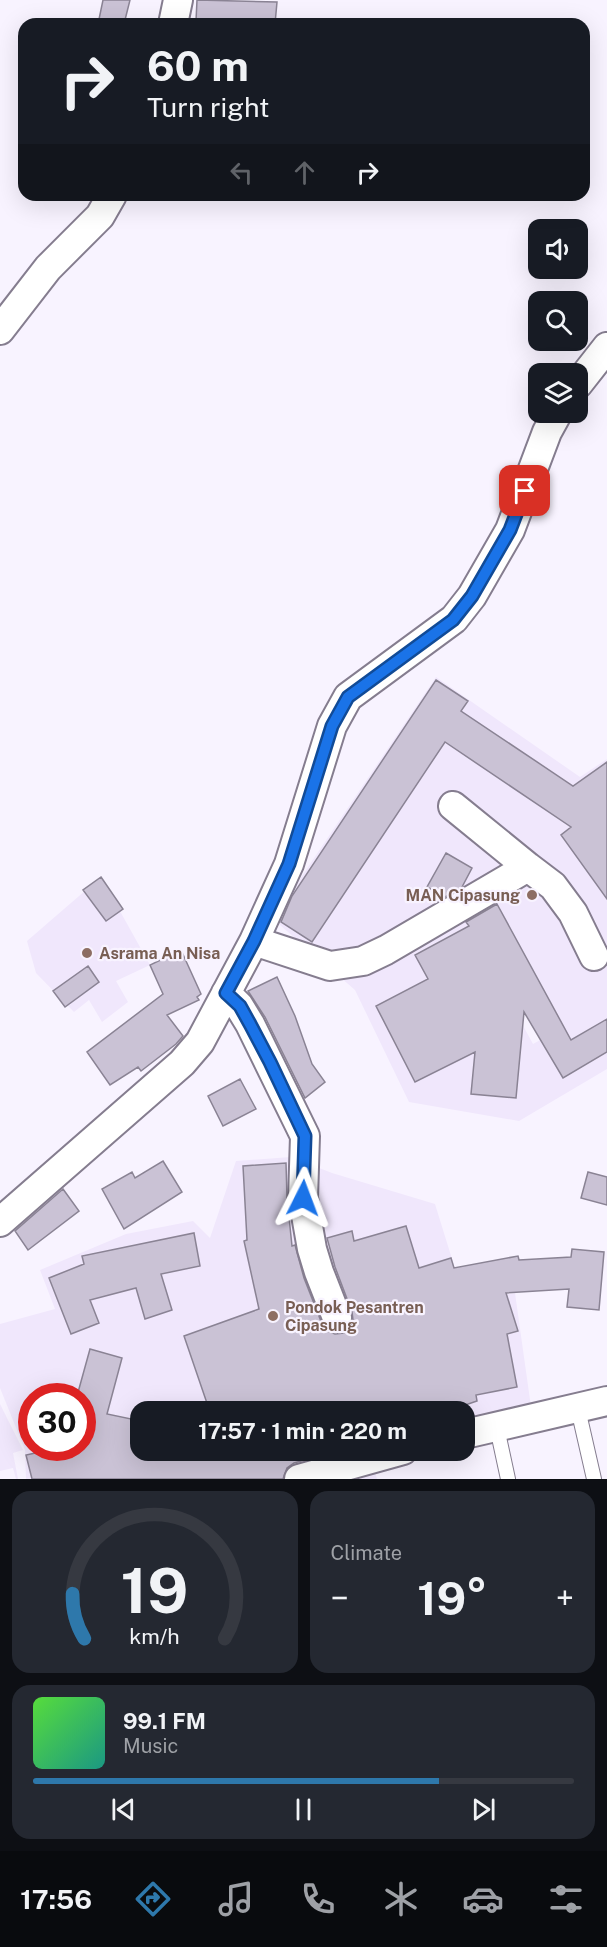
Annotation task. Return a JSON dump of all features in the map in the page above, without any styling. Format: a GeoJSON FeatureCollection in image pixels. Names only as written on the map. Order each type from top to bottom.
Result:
{"type":"FeatureCollection","features":[{"type":"Feature","properties":{"kind":"street"},"geometry":{"type":"LineString","coordinates":[[174,18],[178,0]]}},
{"type":"Feature","properties":{"kind":"street"},"geometry":{"type":"LineString","coordinates":[[1,327],[48,268],[100,216],[109,201]]}},
{"type":"Feature","properties":{"kind":"street"},"geometry":{"type":"LineString","coordinates":[[588,371],[607,347]]}},
{"type":"Feature","properties":{"kind":"street"},"geometry":{"type":"LineString","coordinates":[[0,1222],[182,1064],[200,1042],[254,941],[289,864],[332,726],[348,697],[453,620],[472,596],[510,530],[552,423]]}},
{"type":"Feature","properties":{"kind":"street"},"geometry":{"type":"LineString","coordinates":[[453,806],[553,886],[573,913],[594,956]]}},
{"type":"Feature","properties":{"kind":"street"},"geometry":{"type":"LineString","coordinates":[[254,941],[330,966],[363,961],[386,950],[528,867]]}},
{"type":"Feature","properties":{"kind":"street"},"geometry":{"type":"LineString","coordinates":[[226,993],[240,1006],[250,1024],[305,1136],[303,1198],[312,1249],[337,1318]]}},
{"type":"Feature","properties":{"kind":"street"},"geometry":{"type":"LineString","coordinates":[[475,1432],[607,1401]]}},
{"type":"Feature","properties":{"kind":"street"},"geometry":{"type":"LineString","coordinates":[[300,1479],[364,1461]]}},
{"type":"Feature","properties":{"kind":"lane"},"geometry":{"type":"LineString","coordinates":[[578,1409],[594,1479]]}},
{"type":"Feature","properties":{"kind":"lane"},"geometry":{"type":"LineString","coordinates":[[497,1428],[508,1479]]}},
{"type":"Feature","properties":{"kind":"shaded area","name":"MAN Cipasung"},"geometry":{"type":"Polygon","coordinates":[[[436,677],[580,777],[607,759],[595,810],[561,835],[599,888],[607,882],[607,1019],[549,1054],[563,1078],[607,1052],[607,1069],[519,1121],[409,1102],[355,990],[273,919],[436,677]],[[436,680],[277,919],[312,942],[445,742],[467,702],[436,680]],[[446,854],[428,887],[454,901],[472,868],[446,854]],[[496,902],[465,919],[533,1044],[564,1027],[496,902]]]}},
{"type":"Feature","properties":{"kind":"shaded area","name":"Asrama An Nisa"},"geometry":{"type":"Polygon","coordinates":[[[101,877],[150,965],[116,981],[128,1002],[102,1022],[89,1000],[74,1012],[36,973],[27,941],[101,877]]]}},
{"type":"Feature","properties":{"kind":"shaded area","name":"Pondok Pesantren Cipasung"},"geometry":{"type":"Polygon","coordinates":[[[291,1157],[332,1173],[435,1204],[465,1301],[515,1293],[531,1407],[475,1425],[475,1401],[130,1401],[130,1461],[371,1461],[377,1479],[26,1479],[25,1461],[96,1461],[96,1383],[18,1383],[18,1433],[0,1388],[0,1324],[55,1309],[40,1270],[126,1234],[193,1221],[210,1238],[236,1161],[291,1157]]]}},
{"type":"Feature","properties":{"kind":"shaded area"},"geometry":{"type":"Polygon","coordinates":[[[0,1404],[18,1440],[18,1452],[13,1453],[18,1479],[16,1479],[13,1468],[0,1471],[0,1404]]]}},
{"type":"Feature","properties":{"kind":"building"},"geometry":{"type":"Polygon","coordinates":[[[103,0],[130,0],[126,18],[99,18],[103,0]]]}},
{"type":"Feature","properties":{"kind":"building"},"geometry":{"type":"Polygon","coordinates":[[[197,0],[277,2],[276,18],[196,18],[197,0]]]}},
{"type":"Feature","properties":{"kind":"building"},"geometry":{"type":"Polygon","coordinates":[[[436,680],[468,701],[461,711],[573,786],[607,762],[607,899],[561,835],[571,827],[445,742],[312,942],[281,922],[292,896],[436,680]]]}},
{"type":"Feature","properties":{"kind":"building"},"geometry":{"type":"Polygon","coordinates":[[[446,853],[472,868],[462,887],[445,897],[427,887],[446,853]]]}},
{"type":"Feature","properties":{"kind":"building"},"geometry":{"type":"Polygon","coordinates":[[[101,877],[123,909],[106,921],[83,890],[101,877]]]}},
{"type":"Feature","properties":{"kind":"building"},"geometry":{"type":"Polygon","coordinates":[[[497,904],[571,1040],[607,1019],[607,1052],[563,1078],[524,1012],[516,1098],[471,1094],[475,1052],[415,1082],[376,1006],[428,979],[415,955],[469,926],[466,922],[497,904]]]}},
{"type":"Feature","properties":{"kind":"building"},"geometry":{"type":"Polygon","coordinates":[[[181,950],[201,994],[197,997],[199,1000],[167,1015],[183,1036],[141,1071],[138,1067],[110,1085],[87,1052],[163,994],[150,965],[181,950]]]}},
{"type":"Feature","properties":{"kind":"building"},"geometry":{"type":"Polygon","coordinates":[[[88,966],[99,982],[65,1007],[53,991],[88,966]]]}},
{"type":"Feature","properties":{"kind":"building"},"geometry":{"type":"Polygon","coordinates":[[[277,977],[295,1016],[312,1064],[325,1082],[305,1098],[265,1017],[248,991],[277,977]]]}},
{"type":"Feature","properties":{"kind":"building"},"geometry":{"type":"Polygon","coordinates":[[[240,1079],[256,1109],[223,1126],[208,1096],[240,1079]]]}},
{"type":"Feature","properties":{"kind":"building"},"geometry":{"type":"Polygon","coordinates":[[[163,1161],[182,1192],[124,1229],[102,1189],[132,1172],[135,1178],[163,1161]]]}},
{"type":"Feature","properties":{"kind":"building"},"geometry":{"type":"Polygon","coordinates":[[[286,1163],[292,1246],[295,1245],[304,1278],[322,1324],[327,1331],[335,1334],[344,1333],[350,1328],[353,1320],[327,1238],[352,1231],[354,1241],[406,1226],[419,1268],[451,1258],[454,1268],[518,1256],[519,1260],[571,1257],[572,1249],[604,1252],[599,1310],[567,1307],[569,1289],[506,1293],[518,1331],[507,1334],[517,1387],[476,1395],[477,1401],[475,1402],[206,1401],[184,1336],[259,1309],[244,1241],[247,1240],[243,1166],[286,1163]]]}},
{"type":"Feature","properties":{"kind":"building"},"geometry":{"type":"Polygon","coordinates":[[[588,1172],[607,1177],[607,1205],[581,1198],[588,1172]]]}},
{"type":"Feature","properties":{"kind":"building"},"geometry":{"type":"Polygon","coordinates":[[[63,1189],[79,1211],[28,1250],[15,1231],[63,1189]]]}},
{"type":"Feature","properties":{"kind":"building"},"geometry":{"type":"Polygon","coordinates":[[[194,1233],[200,1266],[161,1274],[172,1310],[145,1319],[136,1288],[90,1300],[99,1323],[71,1334],[49,1278],[84,1264],[82,1256],[194,1233]]]}},
{"type":"Feature","properties":{"kind":"building"},"geometry":{"type":"Polygon","coordinates":[[[90,1349],[122,1358],[107,1414],[130,1419],[130,1461],[301,1461],[287,1468],[283,1479],[32,1479],[28,1461],[96,1461],[96,1383],[81,1383],[90,1349]]]}},
{"type":"Feature","properties":{"kind":"place","name":"MAN Cipasung"},"geometry":{"type":"Point","coordinates":[532,895]}},
{"type":"Feature","properties":{"kind":"place","name":"Asrama An Nisa"},"geometry":{"type":"Point","coordinates":[87,953]}},
{"type":"Feature","properties":{"kind":"place","name":"Pondok Pesantren Cipasung"},"geometry":{"type":"Point","coordinates":[273,1316]}},
{"type":"Feature","properties":{"kind":"route"},"geometry":{"type":"LineString","coordinates":[[303,1198],[305,1136],[250,1024],[240,1006],[226,993],[254,941],[289,864],[332,726],[348,697],[453,620],[472,596],[510,530],[525,491]]}}]}
